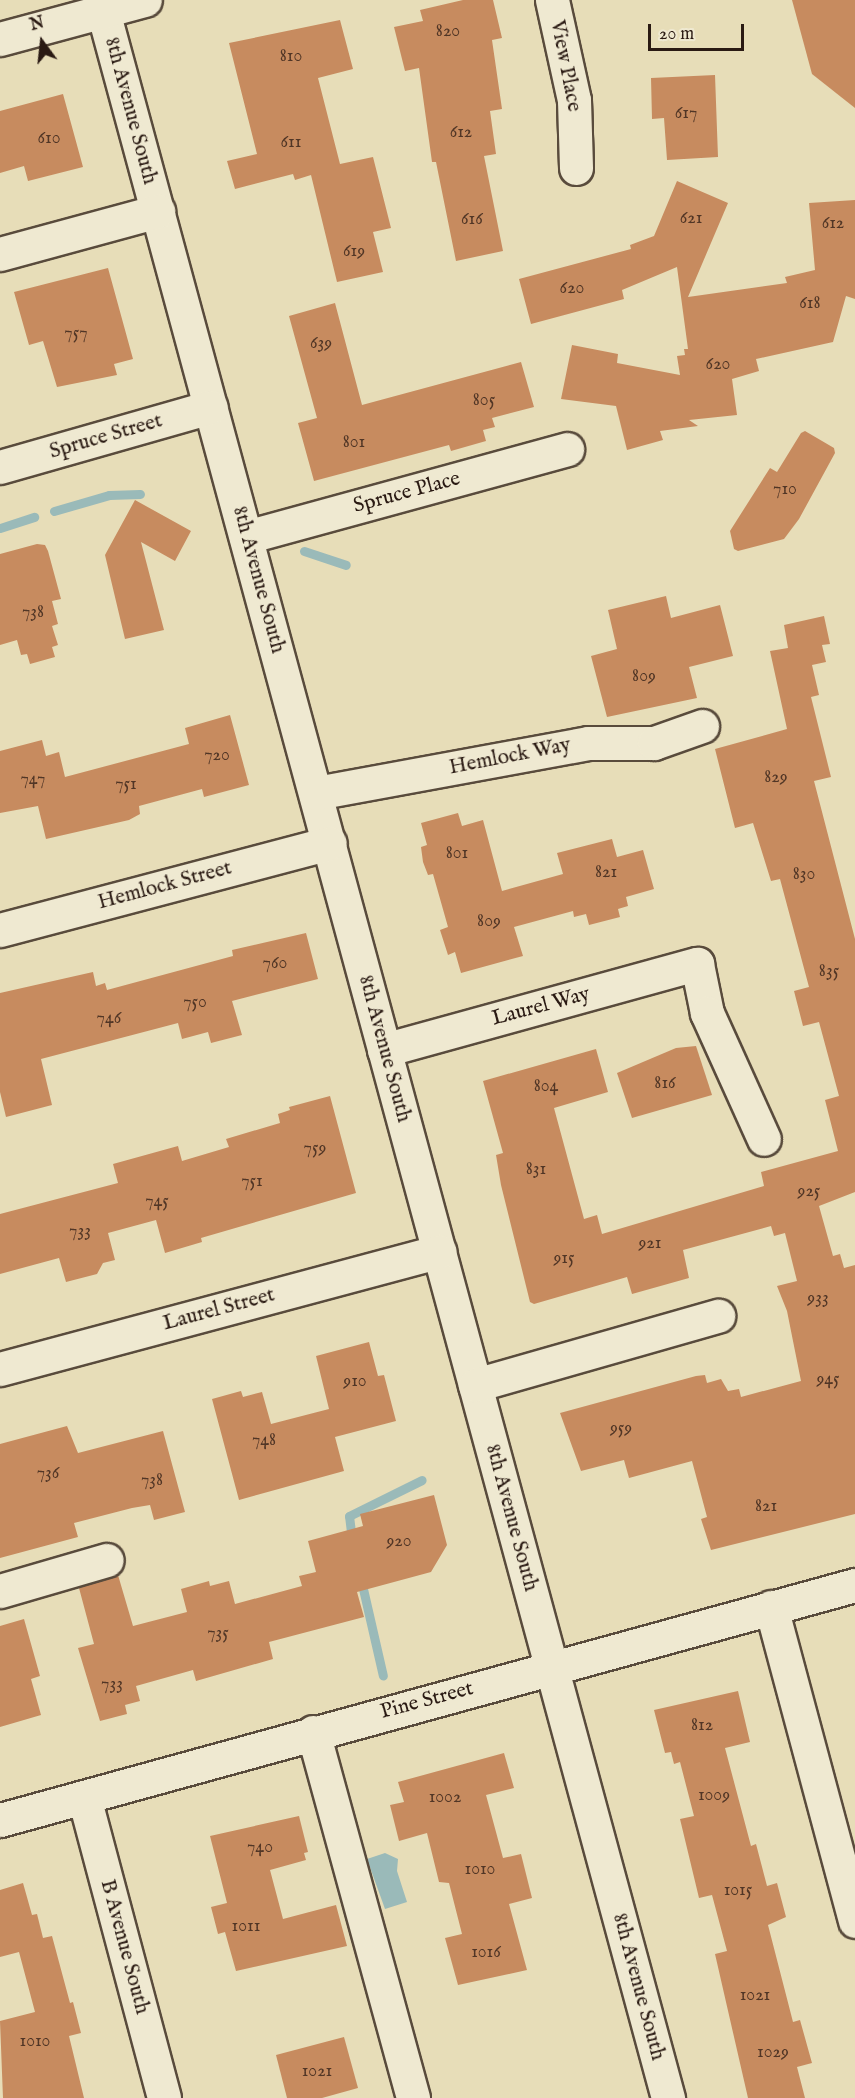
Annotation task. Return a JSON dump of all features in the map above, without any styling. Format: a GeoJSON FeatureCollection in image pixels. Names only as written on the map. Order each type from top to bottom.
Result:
{"type":"FeatureCollection","features":[{"type":"Feature","properties":{"kind":"street"},"geometry":{"type":"LineString","coordinates":[[0,39],[101,6],[145,0]]}},
{"type":"Feature","properties":{"kind":"street","name":"View Place"},"geometry":{"type":"LineString","coordinates":[[552,0],[574,100],[576,168]]}},
{"type":"Feature","properties":{"kind":"street","name":"8th Avenue South"},"geometry":{"type":"LineString","coordinates":[[101,6],[330,843],[668,2098]]}},
{"type":"Feature","properties":{"kind":"street"},"geometry":{"type":"LineString","coordinates":[[0,254],[158,212]]}},
{"type":"Feature","properties":{"kind":"street","name":"Spruce Street"},"geometry":{"type":"LineString","coordinates":[[0,467],[211,407]]}},
{"type":"Feature","properties":{"kind":"street","name":"Spruce Place"},"geometry":{"type":"LineString","coordinates":[[246,537],[567,449]]}},
{"type":"Feature","properties":{"kind":"street","name":"Hemlock Way"},"geometry":{"type":"LineString","coordinates":[[316,793],[588,743],[654,743],[702,726]]}},
{"type":"Feature","properties":{"kind":"street","name":"Hemlock Street"},"geometry":{"type":"LineString","coordinates":[[0,930],[330,843]]}},
{"type":"Feature","properties":{"kind":"street","name":"Laurel Way"},"geometry":{"type":"LineString","coordinates":[[384,1050],[697,964],[707,1013],[764,1139]]}},
{"type":"Feature","properties":{"kind":"street","name":"Laurel Street"},"geometry":{"type":"LineString","coordinates":[[0,1370],[439,1251]]}},
{"type":"Feature","properties":{"kind":"street"},"geometry":{"type":"LineString","coordinates":[[475,1385],[718,1316]]}},
{"type":"Feature","properties":{"kind":"street"},"geometry":{"type":"LineString","coordinates":[[0,1591],[107,1560]]}},
{"type":"Feature","properties":{"kind":"street","name":"Pine Street"},"geometry":{"type":"LineString","coordinates":[[0,1820],[313,1732],[855,1585]]}},
{"type":"Feature","properties":{"kind":"street"},"geometry":{"type":"LineString","coordinates":[[771,1607],[855,1921]]}},
{"type":"Feature","properties":{"kind":"street"},"geometry":{"type":"LineString","coordinates":[[313,1732],[413,2098]]}},
{"type":"Feature","properties":{"kind":"street","name":"B Avenue South"},"geometry":{"type":"LineString","coordinates":[[84,1797],[164,2098]]}},
{"type":"Feature","properties":{"kind":"water"},"geometry":{"type":"Polygon","coordinates":[[[385,1853],[398,1859],[397,1871],[407,1902],[385,1909],[367,1859],[385,1853]]]}},
{"type":"Feature","properties":{"kind":"building"},"geometry":{"type":"Polygon","coordinates":[[[463,0],[493,0],[502,38],[492,40],[502,109],[490,111],[496,154],[484,156],[503,251],[456,261],[436,162],[432,162],[419,68],[405,71],[394,27],[423,21],[420,10],[463,0]]]}},
{"type":"Feature","properties":{"kind":"building"},"geometry":{"type":"Polygon","coordinates":[[[792,0],[855,0],[855,108],[812,74],[792,0]]]}},
{"type":"Feature","properties":{"kind":"building"},"geometry":{"type":"Polygon","coordinates":[[[340,20],[353,69],[318,78],[340,164],[373,157],[391,228],[373,232],[383,272],[337,282],[311,175],[295,180],[293,174],[235,189],[227,161],[257,154],[229,43],[340,20]]]}},
{"type":"Feature","properties":{"kind":"building"},"geometry":{"type":"Polygon","coordinates":[[[715,75],[718,157],[667,160],[664,118],[652,119],[651,78],[715,75]]]}},
{"type":"Feature","properties":{"kind":"building"},"geometry":{"type":"Polygon","coordinates":[[[63,94],[83,167],[28,181],[24,166],[0,173],[0,111],[63,94]]]}},
{"type":"Feature","properties":{"kind":"building"},"geometry":{"type":"Polygon","coordinates":[[[677,181],[728,203],[688,297],[787,283],[785,277],[815,270],[809,203],[855,200],[855,299],[846,296],[833,342],[756,359],[759,371],[732,379],[737,415],[689,420],[698,426],[660,431],[663,440],[627,450],[616,406],[561,399],[572,345],[618,354],[617,363],[680,375],[677,356],[685,355],[684,349],[688,349],[677,267],[622,290],[624,299],[531,324],[519,279],[631,249],[630,245],[654,236],[677,181]]]}},
{"type":"Feature","properties":{"kind":"building"},"geometry":{"type":"Polygon","coordinates":[[[108,268],[133,359],[114,364],[117,375],[57,387],[43,341],[29,345],[14,292],[108,268]]]}},
{"type":"Feature","properties":{"kind":"building"},"geometry":{"type":"Polygon","coordinates":[[[335,303],[362,405],[521,362],[534,407],[492,418],[495,427],[483,430],[486,441],[451,451],[449,445],[314,481],[298,423],[317,418],[289,316],[335,303]]]}},
{"type":"Feature","properties":{"kind":"building"},"geometry":{"type":"Polygon","coordinates":[[[805,431],[834,448],[835,453],[799,519],[784,539],[738,551],[734,549],[730,531],[770,468],[777,472],[801,433],[805,431]]]}},
{"type":"Feature","properties":{"kind":"building"},"geometry":{"type":"Polygon","coordinates":[[[135,500],[191,531],[175,561],[141,542],[164,630],[125,639],[105,555],[135,500]]]}},
{"type":"Feature","properties":{"kind":"building"},"geometry":{"type":"Polygon","coordinates":[[[37,544],[45,545],[48,551],[61,599],[52,601],[58,624],[52,626],[58,645],[52,647],[55,657],[30,664],[27,654],[21,655],[17,640],[0,645],[0,554],[37,544]]]}},
{"type":"Feature","properties":{"kind":"building"},"geometry":{"type":"Polygon","coordinates":[[[666,596],[671,618],[720,605],[733,656],[689,667],[697,698],[607,717],[591,656],[617,649],[608,610],[666,596]]]}},
{"type":"Feature","properties":{"kind":"building"},"geometry":{"type":"Polygon","coordinates":[[[824,616],[830,644],[822,645],[826,662],[812,665],[819,695],[811,697],[831,777],[814,781],[855,939],[855,1192],[819,1206],[833,1256],[840,1254],[844,1268],[855,1265],[855,1514],[711,1550],[701,1519],[707,1517],[692,1461],[629,1478],[624,1460],[581,1471],[560,1413],[696,1376],[705,1375],[707,1383],[721,1379],[728,1391],[739,1389],[741,1397],[801,1381],[787,1311],[777,1286],[797,1281],[785,1233],[774,1236],[771,1226],[683,1250],[689,1278],[632,1294],[627,1277],[534,1304],[530,1302],[501,1185],[496,1155],[503,1153],[483,1081],[596,1049],[608,1092],[554,1108],[584,1219],[597,1215],[602,1234],[764,1186],[761,1172],[838,1151],[825,1100],[839,1096],[819,1022],[803,1026],[794,991],[809,987],[780,879],[771,881],[753,823],[735,828],[715,749],[787,729],[770,651],[788,648],[784,625],[824,616]]]}},
{"type":"Feature","properties":{"kind":"building"},"geometry":{"type":"Polygon","coordinates":[[[230,715],[249,785],[204,797],[202,789],[139,806],[140,814],[129,820],[46,839],[38,806],[0,813],[0,751],[42,740],[46,756],[59,752],[65,777],[189,744],[185,728],[230,715]]]}},
{"type":"Feature","properties":{"kind":"building"},"geometry":{"type":"Polygon","coordinates":[[[458,813],[462,826],[483,820],[502,891],[563,874],[557,853],[612,839],[617,857],[643,850],[654,889],[626,897],[628,906],[618,909],[620,917],[589,925],[586,914],[574,917],[573,911],[514,927],[523,956],[461,973],[455,952],[448,955],[440,930],[448,927],[433,874],[428,875],[423,862],[421,847],[427,845],[421,823],[458,813]]]}},
{"type":"Feature","properties":{"kind":"building"},"geometry":{"type":"Polygon","coordinates":[[[306,933],[318,979],[232,1001],[242,1035],[211,1043],[208,1032],[182,1039],[178,1023],[41,1059],[52,1105],[6,1117],[0,1092],[0,993],[93,972],[96,986],[105,983],[107,990],[233,956],[232,950],[306,933]]]}},
{"type":"Feature","properties":{"kind":"building"},"geometry":{"type":"Polygon","coordinates":[[[696,1046],[712,1095],[632,1118],[617,1073],[676,1048],[696,1046]]]}},
{"type":"Feature","properties":{"kind":"building"},"geometry":{"type":"Polygon","coordinates":[[[330,1096],[356,1193],[201,1238],[202,1242],[165,1253],[156,1220],[108,1233],[115,1260],[103,1263],[97,1274],[66,1282],[59,1258],[0,1274],[0,1214],[118,1183],[113,1164],[178,1146],[182,1161],[229,1147],[226,1139],[280,1123],[278,1114],[290,1110],[289,1107],[330,1096]]]}},
{"type":"Feature","properties":{"kind":"building"},"geometry":{"type":"Polygon","coordinates":[[[369,1342],[378,1376],[384,1375],[396,1421],[335,1437],[344,1471],[239,1500],[212,1399],[241,1391],[243,1397],[262,1392],[271,1424],[329,1409],[316,1356],[369,1342]]]}},
{"type":"Feature","properties":{"kind":"building"},"geometry":{"type":"Polygon","coordinates":[[[67,1426],[78,1453],[163,1431],[185,1512],[154,1520],[150,1505],[132,1508],[74,1523],[78,1537],[0,1558],[0,1444],[67,1426]]]}},
{"type":"Feature","properties":{"kind":"building"},"geometry":{"type":"Polygon","coordinates":[[[434,1495],[447,1545],[431,1572],[357,1592],[364,1617],[269,1642],[273,1659],[196,1681],[193,1670],[136,1686],[140,1701],[125,1705],[127,1714],[100,1721],[78,1648],[94,1644],[79,1588],[118,1575],[133,1626],[187,1612],[181,1589],[209,1581],[210,1586],[229,1581],[235,1604],[302,1586],[299,1576],[316,1572],[308,1541],[363,1526],[360,1514],[434,1495]]]}},
{"type":"Feature","properties":{"kind":"building"},"geometry":{"type":"Polygon","coordinates":[[[24,1619],[40,1676],[31,1679],[41,1715],[0,1727],[0,1626],[24,1619]]]}},
{"type":"Feature","properties":{"kind":"building"},"geometry":{"type":"Polygon","coordinates":[[[738,1691],[750,1742],[725,1748],[751,1846],[756,1844],[767,1886],[777,1883],[786,1917],[768,1925],[793,2022],[800,2020],[812,2063],[797,2067],[805,2098],[748,2098],[715,1954],[727,1951],[712,1895],[699,1898],[680,1819],[694,1816],[680,1762],[674,1764],[671,1752],[665,1753],[654,1710],[738,1691]]]}},
{"type":"Feature","properties":{"kind":"building"},"geometry":{"type":"Polygon","coordinates":[[[504,1753],[514,1788],[486,1795],[503,1858],[521,1854],[532,1898],[509,1904],[527,1970],[458,1985],[445,1938],[462,1934],[449,1883],[439,1882],[427,1833],[399,1841],[390,1805],[404,1802],[398,1782],[504,1753]]]}},
{"type":"Feature","properties":{"kind":"building"},"geometry":{"type":"Polygon","coordinates":[[[299,1816],[308,1852],[304,1853],[306,1860],[270,1870],[283,1919],[336,1905],[347,1946],[236,1971],[225,1932],[218,1934],[211,1907],[227,1903],[210,1836],[299,1816]]]}},
{"type":"Feature","properties":{"kind":"building"},"geometry":{"type":"Polygon","coordinates":[[[23,1883],[32,1915],[37,1914],[43,1938],[52,1936],[70,2003],[73,2002],[81,2033],[69,2036],[84,2098],[3,2098],[0,2021],[35,2012],[19,1952],[0,1957],[0,1890],[23,1883]]]}},
{"type":"Feature","properties":{"kind":"building"},"geometry":{"type":"Polygon","coordinates":[[[344,2037],[358,2088],[322,2098],[287,2098],[276,2055],[344,2037]]]}},
{"type":"Feature","properties":{"kind":"waterway"},"geometry":{"type":"LineString","coordinates":[[54,511],[109,495],[140,494]]}},
{"type":"Feature","properties":{"kind":"waterway"},"geometry":{"type":"LineString","coordinates":[[0,528],[34,517]]}},
{"type":"Feature","properties":{"kind":"waterway"},"geometry":{"type":"LineString","coordinates":[[304,551],[346,565]]}},
{"type":"Feature","properties":{"kind":"waterway"},"geometry":{"type":"LineString","coordinates":[[352,1540],[349,1516],[422,1480]]}},
{"type":"Feature","properties":{"kind":"waterway"},"geometry":{"type":"LineString","coordinates":[[361,1580],[383,1676]]}}]}
